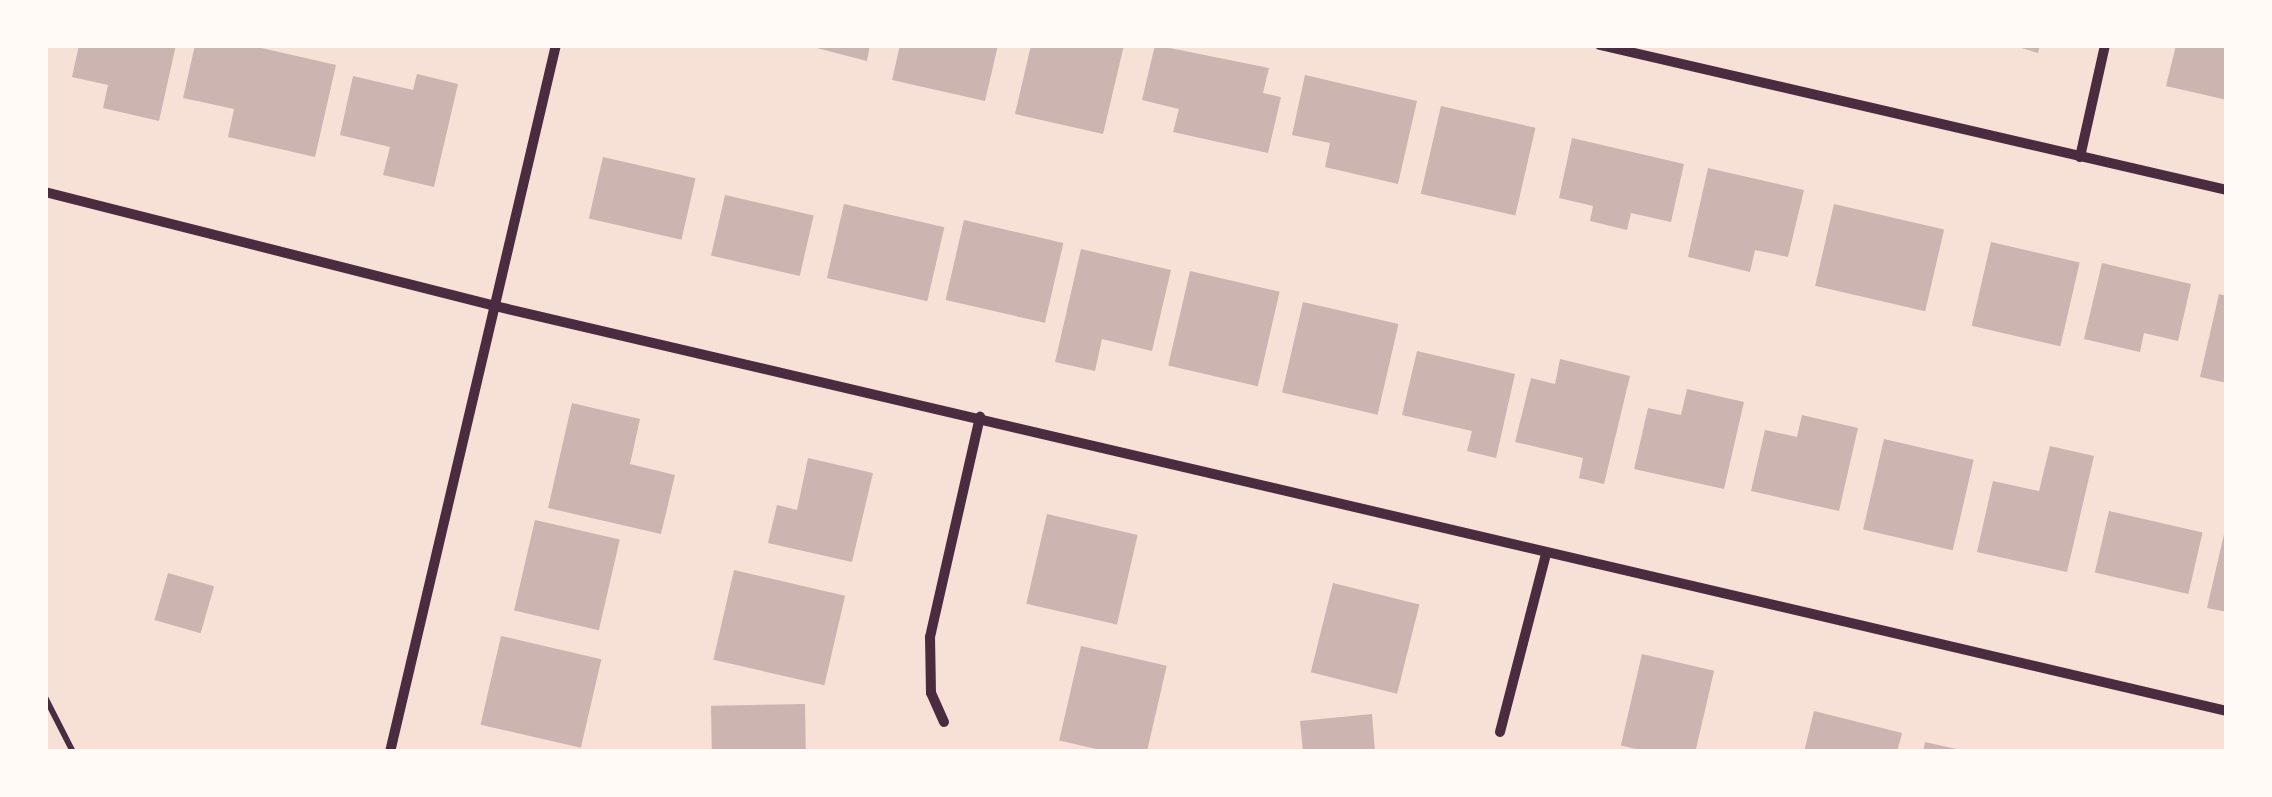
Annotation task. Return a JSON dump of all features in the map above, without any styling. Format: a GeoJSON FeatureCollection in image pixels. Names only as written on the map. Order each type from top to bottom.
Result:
{"type":"FeatureCollection","features":[{"type":"Feature","properties":{"kind":"street"},"geometry":{"type":"LineString","coordinates":[[390,752],[556,45]]}},
{"type":"Feature","properties":{"kind":"street"},"geometry":{"type":"LineString","coordinates":[[1600,45],[2227,190]]}},
{"type":"Feature","properties":{"kind":"street"},"geometry":{"type":"LineString","coordinates":[[2080,157],[2105,45]]}},
{"type":"Feature","properties":{"kind":"street"},"geometry":{"type":"LineString","coordinates":[[45,192],[495,306],[2227,711]]}},
{"type":"Feature","properties":{"kind":"street"},"geometry":{"type":"LineString","coordinates":[[944,722],[931,693],[930,637],[980,417]]}},
{"type":"Feature","properties":{"kind":"street"},"geometry":{"type":"LineString","coordinates":[[1500,732],[1546,554]]}},
{"type":"Feature","properties":{"kind":"path"},"geometry":{"type":"LineString","coordinates":[[45,697],[74,752]]}},
{"type":"Feature","properties":{"kind":"building"},"geometry":{"type":"Polygon","coordinates":[[[79,45],[176,45],[159,121],[103,108],[108,85],[72,77],[79,45]]]}},
{"type":"Feature","properties":{"kind":"building"},"geometry":{"type":"Polygon","coordinates":[[[195,45],[249,45],[336,65],[315,157],[228,137],[234,109],[183,98],[195,45]]]}},
{"type":"Feature","properties":{"kind":"building"},"geometry":{"type":"Polygon","coordinates":[[[805,45],[870,45],[867,61],[805,45]]]}},
{"type":"Feature","properties":{"kind":"building"},"geometry":{"type":"Polygon","coordinates":[[[900,45],[998,45],[985,101],[892,80],[900,45]]]}},
{"type":"Feature","properties":{"kind":"building"},"geometry":{"type":"Polygon","coordinates":[[[1031,45],[1124,45],[1103,134],[1015,114],[1031,45]]]}},
{"type":"Feature","properties":{"kind":"building"},"geometry":{"type":"Polygon","coordinates":[[[1155,45],[1269,68],[1263,93],[1281,97],[1268,153],[1173,132],[1179,109],[1142,100],[1155,45]]]}},
{"type":"Feature","properties":{"kind":"building"},"geometry":{"type":"Polygon","coordinates":[[[2011,45],[2040,45],[2038,53],[2011,45]]]}},
{"type":"Feature","properties":{"kind":"building"},"geometry":{"type":"Polygon","coordinates":[[[2176,45],[2227,45],[2227,100],[2166,86],[2176,45]]]}},
{"type":"Feature","properties":{"kind":"building"},"geometry":{"type":"Polygon","coordinates":[[[417,74],[458,84],[434,187],[383,175],[390,147],[340,135],[353,76],[413,90],[417,74]]]}},
{"type":"Feature","properties":{"kind":"building"},"geometry":{"type":"Polygon","coordinates":[[[1305,75],[1417,101],[1398,184],[1325,167],[1330,143],[1292,135],[1305,75]]]}},
{"type":"Feature","properties":{"kind":"building"},"geometry":{"type":"Polygon","coordinates":[[[1441,106],[1536,128],[1515,216],[1421,194],[1441,106]]]}},
{"type":"Feature","properties":{"kind":"building"},"geometry":{"type":"Polygon","coordinates":[[[1572,138],[1684,164],[1671,222],[1631,213],[1627,230],[1590,221],[1593,206],[1559,198],[1572,138]]]}},
{"type":"Feature","properties":{"kind":"building"},"geometry":{"type":"Polygon","coordinates":[[[603,157],[696,178],[681,240],[589,218],[603,157]]]}},
{"type":"Feature","properties":{"kind":"building"},"geometry":{"type":"Polygon","coordinates":[[[1708,168],[1804,190],[1788,257],[1755,250],[1750,272],[1688,257],[1708,168]]]}},
{"type":"Feature","properties":{"kind":"building"},"geometry":{"type":"Polygon","coordinates":[[[725,195],[814,215],[800,276],[711,255],[725,195]]]}},
{"type":"Feature","properties":{"kind":"building"},"geometry":{"type":"Polygon","coordinates":[[[844,204],[944,227],[927,301],[827,278],[844,204]]]}},
{"type":"Feature","properties":{"kind":"building"},"geometry":{"type":"Polygon","coordinates":[[[1834,204],[1944,229],[1925,311],[1815,286],[1834,204]]]}},
{"type":"Feature","properties":{"kind":"building"},"geometry":{"type":"Polygon","coordinates":[[[964,220],[1063,243],[1045,323],[946,300],[964,220]]]}},
{"type":"Feature","properties":{"kind":"building"},"geometry":{"type":"Polygon","coordinates":[[[1991,242],[2080,262],[2060,346],[1972,326],[1991,242]]]}},
{"type":"Feature","properties":{"kind":"building"},"geometry":{"type":"Polygon","coordinates":[[[1081,249],[1171,270],[1152,351],[1102,339],[1095,371],[1055,362],[1081,249]]]}},
{"type":"Feature","properties":{"kind":"building"},"geometry":{"type":"Polygon","coordinates":[[[2102,263],[2191,284],[2178,341],[2144,333],[2140,352],[2084,339],[2102,263]]]}},
{"type":"Feature","properties":{"kind":"building"},"geometry":{"type":"Polygon","coordinates":[[[1190,271],[1280,292],[1258,386],[1168,366],[1190,271]]]}},
{"type":"Feature","properties":{"kind":"building"},"geometry":{"type":"Polygon","coordinates":[[[2219,294],[2227,296],[2227,383],[2200,377],[2219,294]]]}},
{"type":"Feature","properties":{"kind":"building"},"geometry":{"type":"Polygon","coordinates":[[[1303,302],[1398,324],[1378,415],[1282,393],[1303,302]]]}},
{"type":"Feature","properties":{"kind":"building"},"geometry":{"type":"Polygon","coordinates":[[[1417,351],[1515,374],[1496,458],[1467,451],[1472,431],[1402,415],[1417,351]]]}},
{"type":"Feature","properties":{"kind":"building"},"geometry":{"type":"Polygon","coordinates":[[[1560,359],[1630,376],[1604,484],[1579,478],[1583,458],[1515,442],[1531,378],[1555,384],[1560,359]]]}},
{"type":"Feature","properties":{"kind":"building"},"geometry":{"type":"Polygon","coordinates":[[[1687,389],[1744,402],[1724,489],[1634,469],[1648,408],[1681,415],[1687,389]]]}},
{"type":"Feature","properties":{"kind":"building"},"geometry":{"type":"Polygon","coordinates":[[[572,403],[640,419],[630,464],[675,475],[661,534],[548,508],[572,403]]]}},
{"type":"Feature","properties":{"kind":"building"},"geometry":{"type":"Polygon","coordinates":[[[1802,415],[1858,428],[1839,511],[1751,491],[1765,430],[1797,437],[1802,415]]]}},
{"type":"Feature","properties":{"kind":"building"},"geometry":{"type":"Polygon","coordinates":[[[1884,439],[1974,460],[1953,550],[1863,530],[1884,439]]]}},
{"type":"Feature","properties":{"kind":"building"},"geometry":{"type":"Polygon","coordinates":[[[2050,446],[2094,456],[2067,572],[1977,552],[1993,481],[2039,491],[2050,446]]]}},
{"type":"Feature","properties":{"kind":"building"},"geometry":{"type":"Polygon","coordinates":[[[808,458],[873,473],[852,562],[768,543],[777,505],[797,510],[808,458]]]}},
{"type":"Feature","properties":{"kind":"building"},"geometry":{"type":"Polygon","coordinates":[[[2109,511],[2203,533],[2188,594],[2095,572],[2109,511]]]}},
{"type":"Feature","properties":{"kind":"building"},"geometry":{"type":"Polygon","coordinates":[[[1047,514],[1138,535],[1117,625],[1026,604],[1047,514]]]}},
{"type":"Feature","properties":{"kind":"building"},"geometry":{"type":"Polygon","coordinates":[[[535,520],[620,540],[599,630],[514,611],[535,520]]]}},
{"type":"Feature","properties":{"kind":"building"},"geometry":{"type":"Polygon","coordinates":[[[2227,530],[2227,612],[2207,608],[2227,530]]]}},
{"type":"Feature","properties":{"kind":"building"},"geometry":{"type":"Polygon","coordinates":[[[734,570],[845,596],[824,685],[713,660],[734,570]]]}},
{"type":"Feature","properties":{"kind":"building"},"geometry":{"type":"Polygon","coordinates":[[[168,573],[214,586],[201,633],[154,620],[168,573]]]}},
{"type":"Feature","properties":{"kind":"building"},"geometry":{"type":"Polygon","coordinates":[[[1333,583],[1419,605],[1397,694],[1311,672],[1333,583]]]}},
{"type":"Feature","properties":{"kind":"building"},"geometry":{"type":"Polygon","coordinates":[[[501,636],[601,659],[581,748],[481,725],[501,636]]]}},
{"type":"Feature","properties":{"kind":"building"},"geometry":{"type":"Polygon","coordinates":[[[1081,646],[1167,666],[1147,752],[1109,752],[1059,741],[1081,646]]]}},
{"type":"Feature","properties":{"kind":"building"},"geometry":{"type":"Polygon","coordinates":[[[1642,654],[1714,671],[1695,752],[1649,752],[1621,746],[1642,654]]]}},
{"type":"Feature","properties":{"kind":"building"},"geometry":{"type":"Polygon","coordinates":[[[805,704],[806,752],[712,752],[711,706],[805,704]]]}},
{"type":"Feature","properties":{"kind":"building"},"geometry":{"type":"Polygon","coordinates":[[[1814,711],[1902,733],[1897,752],[1804,752],[1814,711]]]}},
{"type":"Feature","properties":{"kind":"building"},"geometry":{"type":"Polygon","coordinates":[[[1372,714],[1375,752],[1303,752],[1300,721],[1372,714]]]}},
{"type":"Feature","properties":{"kind":"building"},"geometry":{"type":"Polygon","coordinates":[[[1925,742],[1961,750],[1961,752],[1923,752],[1925,742]]]}}]}
